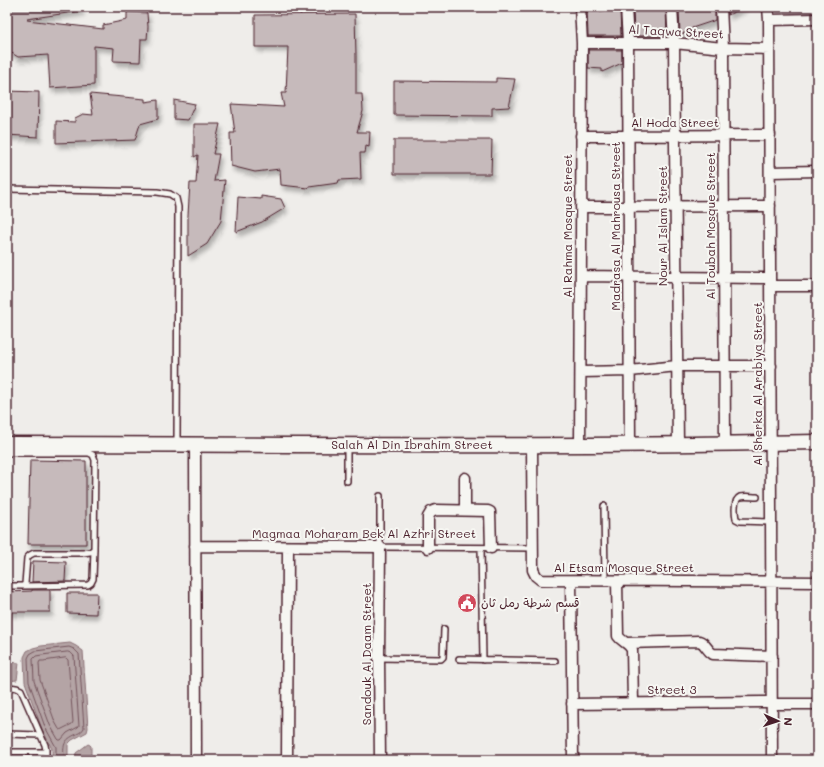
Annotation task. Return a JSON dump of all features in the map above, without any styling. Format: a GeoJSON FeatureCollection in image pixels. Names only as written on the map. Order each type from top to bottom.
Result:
{"type":"FeatureCollection","features":[{"type":"Feature","properties":{"kind":"street","name":"Al Rahma Mosque Street"},"geometry":{"type":"LineString","coordinates":[[580,7],[582,43],[580,446]]}},
{"type":"Feature","properties":{"kind":"street","name":"Madrasa Al Mahrousa Street"},"geometry":{"type":"LineString","coordinates":[[626,7],[628,42],[630,445]]}},
{"type":"Feature","properties":{"kind":"street","name":"Nour Al Islam Street"},"geometry":{"type":"LineString","coordinates":[[672,7],[674,43],[678,445]]}},
{"type":"Feature","properties":{"kind":"street","name":"Al Toubah Mosque Street"},"geometry":{"type":"LineString","coordinates":[[721,7],[723,48],[725,444]]}},
{"type":"Feature","properties":{"kind":"street","name":"Al Sherka Al Arabiya Street"},"geometry":{"type":"LineString","coordinates":[[768,7],[770,135],[772,760]]}},
{"type":"Feature","properties":{"kind":"street"},"geometry":{"type":"LineString","coordinates":[[769,20],[817,19]]}},
{"type":"Feature","properties":{"kind":"street","name":"Al Taqwa Street"},"geometry":{"type":"LineString","coordinates":[[582,43],[674,43],[723,48],[769,48]]}},
{"type":"Feature","properties":{"kind":"street","name":"Al Hoda Street"},"geometry":{"type":"LineString","coordinates":[[581,136],[770,135]]}},
{"type":"Feature","properties":{"kind":"street"},"geometry":{"type":"LineString","coordinates":[[770,172],[817,171]]}},
{"type":"Feature","properties":{"kind":"street"},"geometry":{"type":"LineString","coordinates":[[581,206],[770,206]]}},
{"type":"Feature","properties":{"kind":"street"},"geometry":{"type":"LineString","coordinates":[[581,276],[724,278],[817,286]]}},
{"type":"Feature","properties":{"kind":"street"},"geometry":{"type":"LineString","coordinates":[[580,372],[677,366],[771,366]]}},
{"type":"Feature","properties":{"kind":"street","name":"Salah Al Din Ibrahim Street"},"geometry":{"type":"LineString","coordinates":[[7,444],[580,446],[771,444],[817,442]]}},
{"type":"Feature","properties":{"kind":"street"},"geometry":{"type":"LineString","coordinates":[[195,444],[196,760]]}},
{"type":"Feature","properties":{"kind":"street","name":"Al Etsam Mosque Street"},"geometry":{"type":"LineString","coordinates":[[532,446],[534,573],[538,579],[545,581],[817,582]]}},
{"type":"Feature","properties":{"kind":"street"},"geometry":{"type":"LineString","coordinates":[[465,478],[465,510]]}},
{"type":"Feature","properties":{"kind":"street"},"geometry":{"type":"LineString","coordinates":[[428,548],[428,517],[431,512],[436,510],[490,512],[486,548]]}},
{"type":"Feature","properties":{"kind":"street","name":"Magmaa Moharam Bek Al Azhri Street"},"geometry":{"type":"LineString","coordinates":[[195,546],[380,547]]}},
{"type":"Feature","properties":{"kind":"street"},"geometry":{"type":"LineString","coordinates":[[287,760],[288,547]]}},
{"type":"Feature","properties":{"kind":"street","name":"Sandouk Al Daam Street"},"geometry":{"type":"LineString","coordinates":[[380,547],[380,760]]}},
{"type":"Feature","properties":{"kind":"street"},"geometry":{"type":"LineString","coordinates":[[571,581],[573,760]]}},
{"type":"Feature","properties":{"kind":"street"},"geometry":{"type":"LineString","coordinates":[[617,581],[618,632],[620,639],[627,643],[632,650],[633,703]]}},
{"type":"Feature","properties":{"kind":"street"},"geometry":{"type":"LineString","coordinates":[[627,643],[699,641],[704,644],[713,654],[772,656]]}},
{"type":"Feature","properties":{"kind":"street","name":"Street 3"},"geometry":{"type":"LineString","coordinates":[[572,704],[817,704]]}},
{"type":"Feature","properties":{"kind":"lane"},"geometry":{"type":"LineString","coordinates":[[7,189],[157,192],[170,194],[176,198],[178,207],[177,444]]}},
{"type":"Feature","properties":{"kind":"lane"},"geometry":{"type":"LineString","coordinates":[[347,481],[348,445]]}},
{"type":"Feature","properties":{"kind":"lane"},"geometry":{"type":"LineString","coordinates":[[7,454],[89,453],[93,455],[95,460],[93,580],[91,583],[88,585],[7,586]]}},
{"type":"Feature","properties":{"kind":"lane"},"geometry":{"type":"LineString","coordinates":[[380,496],[380,547]]}},
{"type":"Feature","properties":{"kind":"lane"},"geometry":{"type":"LineString","coordinates":[[757,497],[741,497],[737,499],[735,503],[736,519],[740,521],[771,522]]}},
{"type":"Feature","properties":{"kind":"lane"},"geometry":{"type":"LineString","coordinates":[[604,506],[605,581]]}},
{"type":"Feature","properties":{"kind":"lane","name":"Magmaa Moharam Bek Al Azhri Street"},"geometry":{"type":"LineString","coordinates":[[380,547],[533,548]]}},
{"type":"Feature","properties":{"kind":"lane"},"geometry":{"type":"LineString","coordinates":[[483,660],[486,548]]}},
{"type":"Feature","properties":{"kind":"lane"},"geometry":{"type":"LineString","coordinates":[[23,586],[26,582],[27,558],[30,555],[34,553],[83,553],[90,552],[94,549]]}},
{"type":"Feature","properties":{"kind":"lane"},"geometry":{"type":"LineString","coordinates":[[379,658],[440,659],[443,656],[444,629]]}},
{"type":"Feature","properties":{"kind":"lane"},"geometry":{"type":"LineString","coordinates":[[459,659],[555,661]]}},
{"type":"Feature","properties":{"kind":"lane"},"geometry":{"type":"LineString","coordinates":[[7,690],[14,687],[22,690],[45,745],[46,760]]}},
{"type":"Feature","properties":{"kind":"lane"},"geometry":{"type":"LineString","coordinates":[[7,734],[40,735]]}},
{"type":"Feature","properties":{"kind":"lane"},"geometry":{"type":"LineString","coordinates":[[7,752],[46,752]]}},
{"type":"Feature","properties":{"kind":"water"},"geometry":{"type":"Polygon","coordinates":[[[70,643],[83,651],[88,728],[87,732],[69,743],[68,760],[52,760],[52,749],[42,729],[25,682],[24,657],[27,651],[33,648],[70,643]]]}},
{"type":"Feature","properties":{"kind":"water"},"geometry":{"type":"Polygon","coordinates":[[[7,662],[19,663],[17,680],[7,681],[7,662]]]}},
{"type":"Feature","properties":{"kind":"water"},"geometry":{"type":"Polygon","coordinates":[[[88,744],[91,746],[91,760],[75,760],[76,753],[88,744]]]}},
{"type":"Feature","properties":{"kind":"building"},"geometry":{"type":"Polygon","coordinates":[[[7,7],[81,7],[81,11],[27,20],[103,29],[103,25],[127,20],[127,12],[147,13],[147,39],[141,39],[140,62],[113,61],[114,48],[94,46],[94,85],[50,88],[48,55],[18,57],[7,50],[7,7]]]}},
{"type":"Feature","properties":{"kind":"building"},"geometry":{"type":"Polygon","coordinates":[[[587,7],[601,7],[600,11],[620,9],[621,36],[588,36],[587,7]]]}},
{"type":"Feature","properties":{"kind":"building"},"geometry":{"type":"Polygon","coordinates":[[[633,7],[666,7],[667,36],[634,36],[633,7]]]}},
{"type":"Feature","properties":{"kind":"building"},"geometry":{"type":"Polygon","coordinates":[[[679,7],[694,9],[694,7],[715,7],[715,20],[692,28],[680,35],[679,7]]]}},
{"type":"Feature","properties":{"kind":"building"},"geometry":{"type":"Polygon","coordinates":[[[728,7],[745,7],[728,15],[728,7]]]}},
{"type":"Feature","properties":{"kind":"building"},"geometry":{"type":"Polygon","coordinates":[[[355,14],[356,94],[362,94],[363,111],[357,132],[370,132],[369,147],[366,146],[365,153],[360,153],[361,179],[339,180],[338,183],[308,188],[281,185],[280,169],[255,172],[231,166],[230,133],[235,133],[231,104],[284,107],[281,93],[286,93],[288,47],[255,47],[255,15],[355,14]]]}},
{"type":"Feature","properties":{"kind":"building"},"geometry":{"type":"Polygon","coordinates":[[[588,50],[622,50],[622,63],[602,72],[602,69],[588,68],[588,50]]]}},
{"type":"Feature","properties":{"kind":"building"},"geometry":{"type":"Polygon","coordinates":[[[496,78],[515,79],[509,107],[492,108],[492,116],[394,115],[394,81],[496,82],[496,78]]]}},
{"type":"Feature","properties":{"kind":"building"},"geometry":{"type":"Polygon","coordinates":[[[7,91],[39,92],[38,137],[7,135],[7,91]]]}},
{"type":"Feature","properties":{"kind":"building"},"geometry":{"type":"Polygon","coordinates":[[[90,94],[145,99],[145,102],[158,100],[158,119],[140,124],[135,140],[56,143],[56,121],[75,122],[75,118],[83,114],[93,115],[90,94]]]}},
{"type":"Feature","properties":{"kind":"building"},"geometry":{"type":"Polygon","coordinates":[[[174,100],[195,104],[188,120],[174,119],[174,100]]]}},
{"type":"Feature","properties":{"kind":"building"},"geometry":{"type":"Polygon","coordinates":[[[194,124],[220,124],[213,154],[219,154],[214,181],[225,180],[221,221],[207,244],[188,256],[190,183],[196,183],[198,155],[194,157],[194,124]]]}},
{"type":"Feature","properties":{"kind":"building"},"geometry":{"type":"Polygon","coordinates":[[[394,140],[492,140],[491,174],[394,174],[394,140]]]}},
{"type":"Feature","properties":{"kind":"building"},"geometry":{"type":"Polygon","coordinates":[[[261,196],[281,199],[285,208],[262,222],[236,232],[238,197],[261,199],[261,196]]]}},
{"type":"Feature","properties":{"kind":"building"},"geometry":{"type":"Polygon","coordinates":[[[30,460],[86,461],[86,544],[28,544],[30,460]]]}},
{"type":"Feature","properties":{"kind":"building"},"geometry":{"type":"Polygon","coordinates":[[[33,561],[66,562],[65,581],[32,582],[33,561]]]}},
{"type":"Feature","properties":{"kind":"building"},"geometry":{"type":"Polygon","coordinates":[[[50,590],[50,612],[7,612],[7,592],[50,590]]]}},
{"type":"Feature","properties":{"kind":"building"},"geometry":{"type":"Polygon","coordinates":[[[67,593],[97,593],[96,614],[67,613],[67,593]]]}},
{"type":"Feature","properties":{"kind":"place","name":"قسم شرطة رمل ثان"},"geometry":{"type":"Point","coordinates":[467,603]}}]}
